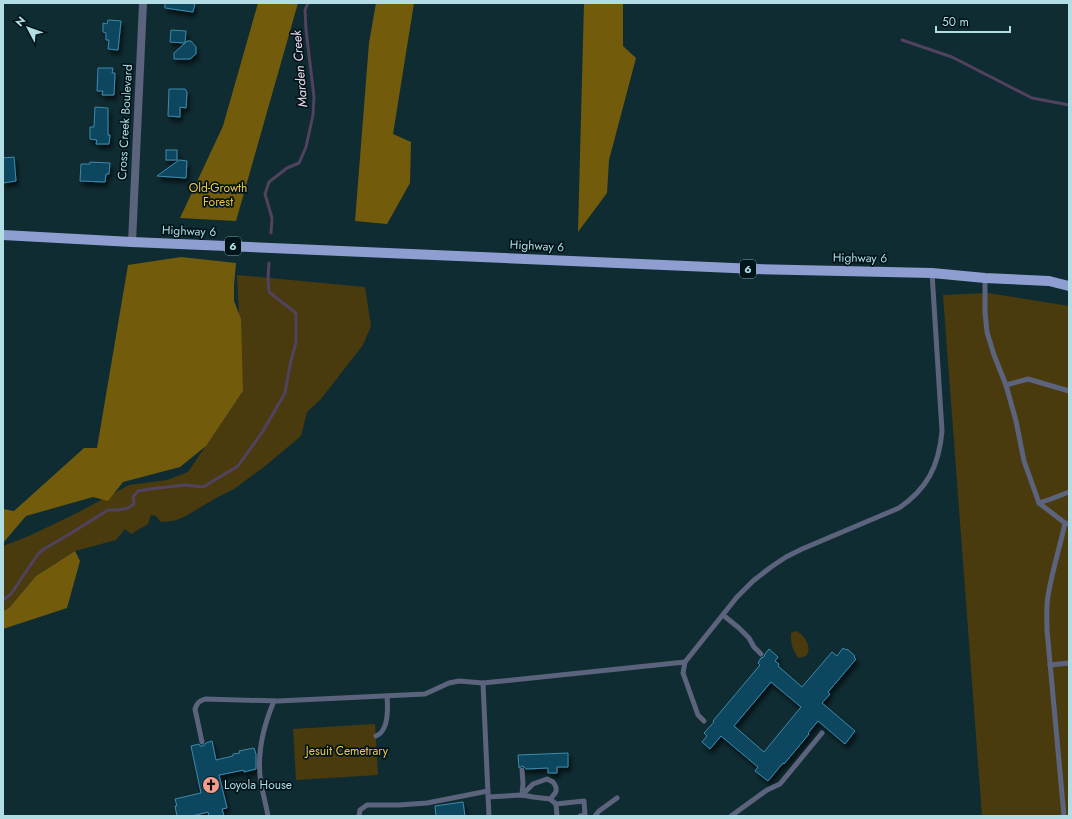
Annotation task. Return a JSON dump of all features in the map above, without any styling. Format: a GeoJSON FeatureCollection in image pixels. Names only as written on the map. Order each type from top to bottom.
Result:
{"type":"FeatureCollection","features":[{"type":"Feature","properties":{"kind":"main road","name":"Highway 6"},"geometry":{"type":"LineString","coordinates":[[3,235],[756,269],[932,273],[985,278],[1049,281],[1069,286]]}},
{"type":"Feature","properties":{"kind":"street","name":"Cross Creek Boulevard"},"geometry":{"type":"LineString","coordinates":[[132,242],[143,3]]}},
{"type":"Feature","properties":{"kind":"lane"},"geometry":{"type":"LineString","coordinates":[[704,721],[698,716],[683,673],[685,662],[737,598],[771,567],[786,557],[899,508],[910,501],[919,492],[933,470],[941,444],[942,431],[932,273]]}},
{"type":"Feature","properties":{"kind":"lane"},"geometry":{"type":"LineString","coordinates":[[985,278],[985,312],[987,332],[992,350],[1006,385],[1016,421],[1024,461],[1039,503],[1067,524],[1048,597],[1047,614],[1050,665],[1064,816]]}},
{"type":"Feature","properties":{"kind":"lane"},"geometry":{"type":"LineString","coordinates":[[1006,385],[1028,379],[1069,391]]}},
{"type":"Feature","properties":{"kind":"lane"},"geometry":{"type":"LineString","coordinates":[[1039,503],[1069,492]]}},
{"type":"Feature","properties":{"kind":"lane"},"geometry":{"type":"LineString","coordinates":[[723,615],[749,638],[754,647],[761,654]]}},
{"type":"Feature","properties":{"kind":"lane"},"geometry":{"type":"LineString","coordinates":[[202,742],[195,709],[196,704],[200,700],[205,699],[274,701],[425,694],[448,684],[459,682],[483,682],[685,662]]}},
{"type":"Feature","properties":{"kind":"lane"},"geometry":{"type":"LineString","coordinates":[[1050,665],[1069,663]]}},
{"type":"Feature","properties":{"kind":"lane"},"geometry":{"type":"LineString","coordinates":[[483,682],[489,816]]}},
{"type":"Feature","properties":{"kind":"lane"},"geometry":{"type":"LineString","coordinates":[[376,736],[380,735],[385,727],[388,710],[387,696]]}},
{"type":"Feature","properties":{"kind":"lane"},"geometry":{"type":"LineString","coordinates":[[268,816],[260,782],[259,761],[261,740],[274,701]]}},
{"type":"Feature","properties":{"kind":"lane"},"geometry":{"type":"LineString","coordinates":[[731,816],[766,790],[780,784],[822,733]]}},
{"type":"Feature","properties":{"kind":"lane"},"geometry":{"type":"LineString","coordinates":[[522,770],[522,794]]}},
{"type":"Feature","properties":{"kind":"lane"},"geometry":{"type":"LineString","coordinates":[[522,794],[533,784],[547,779],[553,782],[556,789],[556,792],[550,799]]}},
{"type":"Feature","properties":{"kind":"lane"},"geometry":{"type":"LineString","coordinates":[[359,816],[360,810],[367,805],[399,805],[488,794],[522,794],[550,799],[556,804],[557,816]]}},
{"type":"Feature","properties":{"kind":"lane"},"geometry":{"type":"LineString","coordinates":[[595,816],[599,811],[617,798]]}},
{"type":"Feature","properties":{"kind":"lane"},"geometry":{"type":"LineString","coordinates":[[556,804],[584,801],[585,816]]}},
{"type":"Feature","properties":{"kind":"lane"},"geometry":{"type":"LineString","coordinates":[[580,816],[589,816]]}},
{"type":"Feature","properties":{"kind":"green space","name":"Old-Growth Forest"},"geometry":{"type":"Polygon","coordinates":[[[258,3],[298,3],[236,221],[180,218],[223,126],[258,3]]]}},
{"type":"Feature","properties":{"kind":"green space"},"geometry":{"type":"Polygon","coordinates":[[[376,3],[414,3],[393,134],[411,142],[410,183],[387,224],[355,221],[369,43],[376,3]]]}},
{"type":"Feature","properties":{"kind":"green space"},"geometry":{"type":"Polygon","coordinates":[[[584,3],[623,3],[623,46],[636,58],[609,160],[607,193],[578,232],[584,3]]]}},
{"type":"Feature","properties":{"kind":"green space"},"geometry":{"type":"Polygon","coordinates":[[[181,257],[236,263],[234,301],[241,319],[243,391],[206,446],[180,467],[123,482],[108,501],[93,497],[26,516],[3,543],[3,509],[14,511],[84,448],[97,448],[128,265],[181,257]]]}},
{"type":"Feature","properties":{"kind":"green space"},"geometry":{"type":"Polygon","coordinates":[[[237,275],[365,287],[371,326],[363,345],[321,399],[307,412],[301,436],[264,467],[234,489],[184,517],[173,521],[161,522],[156,516],[151,515],[148,524],[131,534],[125,529],[116,540],[75,551],[36,576],[9,608],[3,611],[3,546],[29,536],[77,513],[129,485],[167,480],[188,472],[243,391],[237,275]]]}},
{"type":"Feature","properties":{"kind":"green space"},"geometry":{"type":"Polygon","coordinates":[[[988,293],[1069,306],[1069,816],[982,816],[943,295],[988,293]]]}},
{"type":"Feature","properties":{"kind":"green space"},"geometry":{"type":"Polygon","coordinates":[[[75,551],[80,561],[67,608],[3,629],[3,611],[9,608],[36,576],[75,551]]]}},
{"type":"Feature","properties":{"kind":"green space"},"geometry":{"type":"Polygon","coordinates":[[[795,631],[802,635],[808,645],[808,653],[806,656],[799,658],[794,650],[791,633],[795,631]]]}},
{"type":"Feature","properties":{"kind":"green space","name":"Jesuit Cemetrary"},"geometry":{"type":"Polygon","coordinates":[[[375,724],[378,775],[296,780],[293,729],[375,724]]]}},
{"type":"Feature","properties":{"kind":"building"},"geometry":{"type":"Polygon","coordinates":[[[165,3],[195,3],[193,12],[165,8],[165,3]]]}},
{"type":"Feature","properties":{"kind":"building"},"geometry":{"type":"Polygon","coordinates":[[[108,20],[121,21],[118,50],[108,49],[109,40],[106,40],[106,33],[103,32],[103,23],[107,24],[108,20]]]}},
{"type":"Feature","properties":{"kind":"building"},"geometry":{"type":"Polygon","coordinates":[[[171,30],[186,31],[185,43],[170,42],[171,30]]]}},
{"type":"Feature","properties":{"kind":"building"},"geometry":{"type":"Polygon","coordinates":[[[187,41],[191,41],[196,47],[196,54],[190,59],[174,59],[174,53],[187,41]]]}},
{"type":"Feature","properties":{"kind":"building"},"geometry":{"type":"Polygon","coordinates":[[[98,68],[113,68],[112,73],[115,73],[114,95],[102,95],[103,91],[97,91],[98,68]]]}},
{"type":"Feature","properties":{"kind":"building"},"geometry":{"type":"Polygon","coordinates":[[[169,89],[185,89],[187,92],[186,108],[180,107],[180,117],[168,116],[169,89]]]}},
{"type":"Feature","properties":{"kind":"building"},"geometry":{"type":"Polygon","coordinates":[[[95,107],[108,108],[108,135],[110,135],[109,144],[96,144],[97,140],[90,139],[90,127],[94,127],[95,107]]]}},
{"type":"Feature","properties":{"kind":"building"},"geometry":{"type":"Polygon","coordinates":[[[166,150],[177,150],[177,160],[166,160],[166,150]]]}},
{"type":"Feature","properties":{"kind":"building"},"geometry":{"type":"Polygon","coordinates":[[[14,157],[16,181],[3,183],[3,158],[14,157]]]}},
{"type":"Feature","properties":{"kind":"building"},"geometry":{"type":"Polygon","coordinates":[[[179,160],[187,161],[186,178],[157,176],[179,160]]]}},
{"type":"Feature","properties":{"kind":"building"},"geometry":{"type":"Polygon","coordinates":[[[90,162],[110,163],[109,174],[106,174],[105,182],[80,181],[81,164],[90,164],[90,162]]]}},
{"type":"Feature","properties":{"kind":"building"},"geometry":{"type":"Polygon","coordinates":[[[843,648],[846,650],[847,649],[855,656],[854,657],[856,659],[828,692],[830,694],[822,703],[855,731],[845,744],[818,721],[784,764],[783,763],[768,781],[755,771],[758,767],[721,736],[710,749],[702,742],[707,736],[704,733],[760,665],[758,663],[769,649],[778,657],[775,661],[779,664],[778,666],[802,687],[832,652],[837,656],[843,648]],[[771,682],[734,726],[764,752],[801,707],[771,682]]]}},
{"type":"Feature","properties":{"kind":"building","name":"Loyola House"},"geometry":{"type":"Polygon","coordinates":[[[212,741],[216,760],[233,756],[233,754],[240,753],[239,751],[254,748],[256,754],[256,769],[219,775],[227,808],[222,809],[224,816],[209,816],[208,812],[192,816],[177,816],[175,799],[201,793],[191,746],[199,744],[200,746],[203,746],[212,741]]]}},
{"type":"Feature","properties":{"kind":"building"},"geometry":{"type":"Polygon","coordinates":[[[568,753],[568,767],[557,767],[557,773],[548,773],[548,768],[526,769],[522,766],[519,768],[518,755],[568,753]]]}},
{"type":"Feature","properties":{"kind":"building"},"geometry":{"type":"Polygon","coordinates":[[[463,802],[465,816],[436,816],[435,806],[463,802]]]}},
{"type":"Feature","properties":{"kind":"waterway","name":"Marden Creek"},"geometry":{"type":"LineString","coordinates":[[271,233],[272,218],[265,194],[269,182],[287,168],[299,163],[306,147],[313,115],[314,97],[305,10],[308,3]]}},
{"type":"Feature","properties":{"kind":"waterway"},"geometry":{"type":"LineString","coordinates":[[902,40],[952,57],[1032,98],[1069,105]]}},
{"type":"Feature","properties":{"kind":"waterway"},"geometry":{"type":"LineString","coordinates":[[3,600],[11,594],[38,554],[44,549],[108,510],[128,508],[134,504],[133,497],[138,491],[185,485],[203,487],[238,466],[263,431],[285,393],[296,342],[296,313],[269,292],[269,263]]}},
{"type":"Feature","properties":{"kind":"place","name":"Loyola House"},"geometry":{"type":"Point","coordinates":[211,785]}}]}
